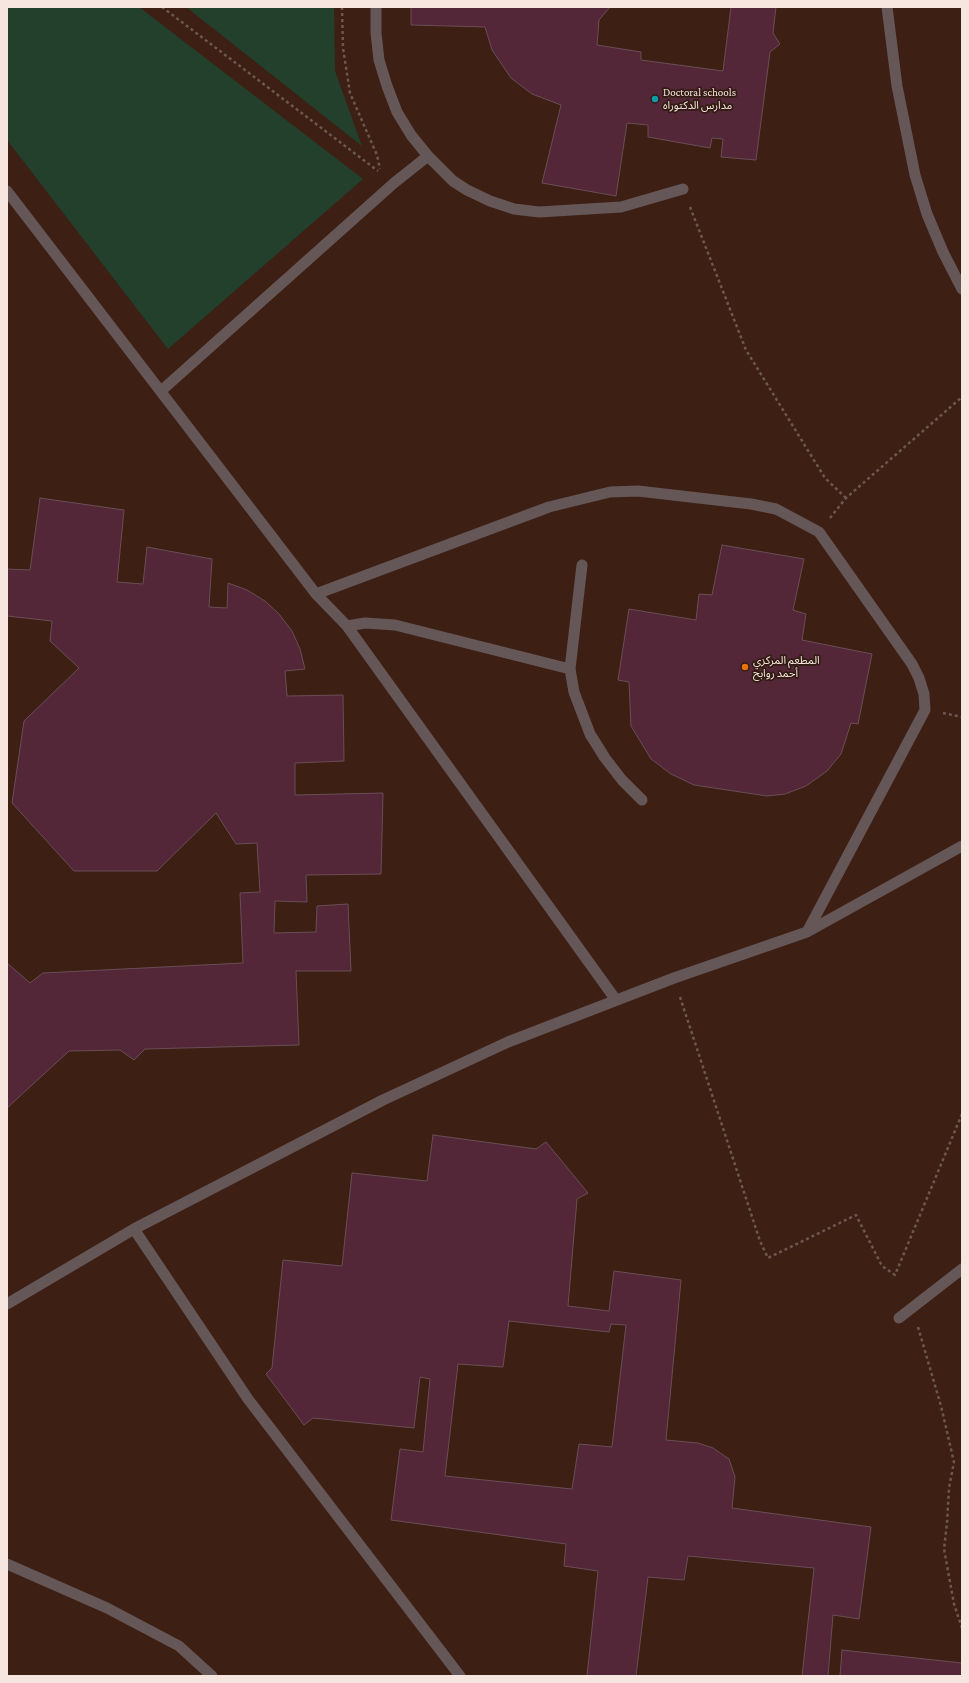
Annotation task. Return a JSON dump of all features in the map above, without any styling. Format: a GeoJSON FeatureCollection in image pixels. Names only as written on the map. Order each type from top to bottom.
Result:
{"type":"FeatureCollection","features":[{"type":"Feature","properties":{"kind":"lane"},"geometry":{"type":"LineString","coordinates":[[376,7],[376,33],[379,60],[386,86],[397,112],[411,135],[428,156],[449,177],[468,190],[490,201],[508,207],[539,212],[621,207],[683,189]]}},
{"type":"Feature","properties":{"kind":"lane"},"geometry":{"type":"LineString","coordinates":[[888,7],[897,86],[915,175],[927,214],[943,252],[962,289]]}},
{"type":"Feature","properties":{"kind":"lane"},"geometry":{"type":"LineString","coordinates":[[161,392],[394,183],[428,156]]}},
{"type":"Feature","properties":{"kind":"lane"},"geometry":{"type":"LineString","coordinates":[[7,191],[316,594],[347,626],[616,1000]]}},
{"type":"Feature","properties":{"kind":"lane"},"geometry":{"type":"LineString","coordinates":[[316,594],[549,507],[610,492],[638,491],[751,504],[776,510],[819,532],[912,664],[919,678],[924,694],[925,710],[807,932]]}},
{"type":"Feature","properties":{"kind":"lane"},"geometry":{"type":"LineString","coordinates":[[582,565],[570,669],[574,692],[590,734],[604,758],[622,780],[642,800]]}},
{"type":"Feature","properties":{"kind":"lane"},"geometry":{"type":"LineString","coordinates":[[347,626],[365,623],[395,625],[570,669]]}},
{"type":"Feature","properties":{"kind":"lane"},"geometry":{"type":"LineString","coordinates":[[7,1304],[134,1229],[417,1084],[508,1042],[674,978],[807,932],[962,846]]}},
{"type":"Feature","properties":{"kind":"lane"},"geometry":{"type":"LineString","coordinates":[[134,1229],[248,1399],[460,1676]]}},
{"type":"Feature","properties":{"kind":"lane"},"geometry":{"type":"LineString","coordinates":[[899,1318],[962,1269]]}},
{"type":"Feature","properties":{"kind":"lane"},"geometry":{"type":"LineString","coordinates":[[7,1564],[107,1608],[179,1646],[212,1676]]}},
{"type":"Feature","properties":{"kind":"path"},"geometry":{"type":"LineString","coordinates":[[162,7],[381,174],[377,155],[350,93],[343,48],[342,7]]}},
{"type":"Feature","properties":{"kind":"path"},"geometry":{"type":"LineString","coordinates":[[683,189],[746,350],[825,478],[846,498]]}},
{"type":"Feature","properties":{"kind":"path"},"geometry":{"type":"LineString","coordinates":[[819,532],[846,498],[962,397]]}},
{"type":"Feature","properties":{"kind":"path"},"geometry":{"type":"LineString","coordinates":[[674,978],[760,1242],[768,1258],[856,1215],[882,1266],[895,1275],[962,1114]]}},
{"type":"Feature","properties":{"kind":"path"},"geometry":{"type":"LineString","coordinates":[[913,1307],[941,1406],[954,1462],[949,1488],[944,1549],[951,1590],[962,1628]]}},
{"type":"Feature","properties":{"kind":"shaded area"},"geometry":{"type":"Polygon","coordinates":[[[7,7],[962,7],[962,1676],[7,1676],[7,7]]]}},
{"type":"Feature","properties":{"kind":"green space"},"geometry":{"type":"Polygon","coordinates":[[[7,7],[139,7],[363,179],[168,349],[7,140],[7,7]]]}},
{"type":"Feature","properties":{"kind":"green space"},"geometry":{"type":"Polygon","coordinates":[[[186,7],[334,7],[335,71],[362,146],[186,7]]]}},
{"type":"Feature","properties":{"kind":"building","name":"Doctoral schools مدارس الدكتوراه"},"geometry":{"type":"Polygon","coordinates":[[[411,7],[610,7],[599,20],[597,45],[641,52],[641,60],[723,71],[731,7],[776,7],[773,33],[780,44],[770,52],[756,160],[721,157],[723,139],[712,138],[710,148],[648,137],[648,125],[627,123],[616,196],[542,183],[561,105],[532,94],[511,78],[492,50],[485,27],[411,25],[411,7]]]}},
{"type":"Feature","properties":{"kind":"building"},"geometry":{"type":"Polygon","coordinates":[[[40,498],[124,510],[117,582],[143,584],[147,547],[212,559],[209,607],[227,608],[228,583],[247,590],[265,601],[279,614],[292,631],[300,649],[305,669],[285,671],[287,696],[343,695],[344,761],[295,763],[295,795],[383,793],[381,874],[306,875],[307,902],[275,901],[274,933],[316,932],[317,906],[348,904],[351,971],[296,971],[299,1045],[145,1049],[134,1060],[120,1050],[69,1051],[7,1108],[7,963],[30,983],[43,973],[243,963],[240,893],[260,892],[257,843],[236,844],[216,813],[157,871],[74,871],[12,803],[24,721],[79,668],[50,641],[52,621],[7,616],[7,569],[30,570],[40,498]]]}},
{"type":"Feature","properties":{"kind":"building","name":"المطعم المركزي أحمد روابح"},"geometry":{"type":"Polygon","coordinates":[[[722,545],[804,559],[793,610],[806,614],[802,640],[872,654],[858,724],[851,723],[841,754],[827,771],[806,786],[785,794],[767,796],[694,785],[671,774],[651,759],[631,726],[629,682],[618,680],[629,609],[696,620],[699,594],[712,595],[722,545]]]}},
{"type":"Feature","properties":{"kind":"building"},"geometry":{"type":"Polygon","coordinates":[[[433,1135],[536,1149],[546,1142],[588,1193],[577,1199],[568,1306],[609,1311],[614,1271],[681,1280],[666,1440],[698,1443],[713,1448],[729,1459],[735,1477],[732,1508],[871,1527],[859,1619],[833,1615],[828,1676],[802,1676],[814,1568],[688,1556],[684,1580],[648,1577],[636,1676],[587,1676],[598,1571],[564,1566],[566,1544],[391,1520],[400,1449],[423,1452],[430,1379],[420,1377],[414,1428],[313,1418],[304,1425],[266,1374],[272,1368],[283,1260],[342,1266],[352,1173],[427,1181],[433,1135]],[[509,1321],[503,1367],[458,1364],[445,1476],[572,1489],[579,1444],[612,1447],[626,1325],[611,1324],[609,1332],[509,1321]]]}},
{"type":"Feature","properties":{"kind":"building"},"geometry":{"type":"Polygon","coordinates":[[[842,1650],[962,1663],[962,1676],[840,1676],[842,1650]]]}},
{"type":"Feature","properties":{"kind":"place","name":"Doctoral schools مدارس الدكتوراه"},"geometry":{"type":"Point","coordinates":[655,99]}},
{"type":"Feature","properties":{"kind":"place","name":"المطعم المركزي أحمد روابح"},"geometry":{"type":"Point","coordinates":[745,667]}}]}
